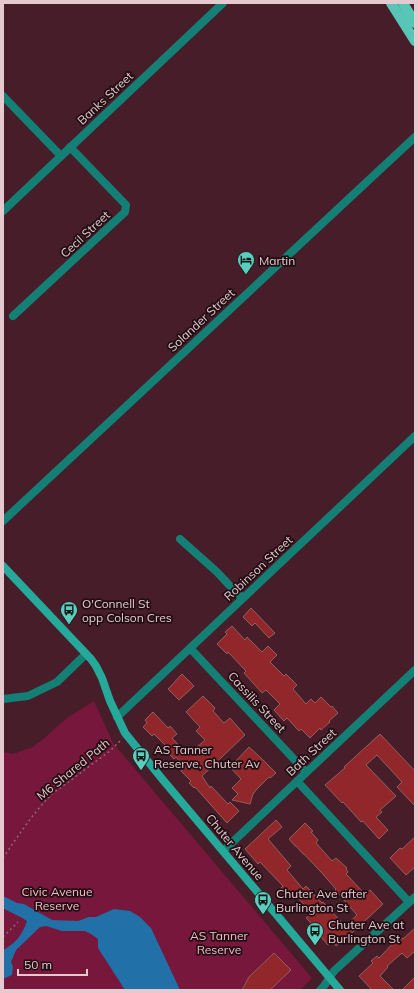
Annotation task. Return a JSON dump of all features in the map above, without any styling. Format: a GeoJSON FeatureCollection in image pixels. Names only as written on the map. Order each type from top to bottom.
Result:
{"type":"FeatureCollection","features":[{"type":"Feature","properties":{"kind":"main road"},"geometry":{"type":"LineString","coordinates":[[391,3],[415,41]]}},
{"type":"Feature","properties":{"kind":"main road"},"geometry":{"type":"LineString","coordinates":[[403,3],[415,23]]}},
{"type":"Feature","properties":{"kind":"main road","name":"Chuter Avenue"},"geometry":{"type":"LineString","coordinates":[[3,566],[96,666],[125,733],[222,851],[340,990]]}},
{"type":"Feature","properties":{"kind":"street","name":"Banks Street"},"geometry":{"type":"LineString","coordinates":[[3,211],[223,3]]}},
{"type":"Feature","properties":{"kind":"street"},"geometry":{"type":"LineString","coordinates":[[3,96],[61,156]]}},
{"type":"Feature","properties":{"kind":"street","name":"Solander Street"},"geometry":{"type":"LineString","coordinates":[[3,521],[415,137]]}},
{"type":"Feature","properties":{"kind":"street","name":"Cecil Street"},"geometry":{"type":"LineString","coordinates":[[13,316],[125,212],[126,205],[70,147]]}},
{"type":"Feature","properties":{"kind":"street","name":"Robinson Street"},"geometry":{"type":"LineString","coordinates":[[117,717],[415,436]]}},
{"type":"Feature","properties":{"kind":"street"},"geometry":{"type":"LineString","coordinates":[[180,539],[217,572],[243,598]]}},
{"type":"Feature","properties":{"kind":"street","name":"Cassilis Street"},"geometry":{"type":"LineString","coordinates":[[190,648],[306,772]]}},
{"type":"Feature","properties":{"kind":"street"},"geometry":{"type":"LineString","coordinates":[[3,699],[28,696],[57,682],[86,654]]}},
{"type":"Feature","properties":{"kind":"street","name":"Bath Street"},"geometry":{"type":"LineString","coordinates":[[222,851],[415,670]]}},
{"type":"Feature","properties":{"kind":"street"},"geometry":{"type":"LineString","coordinates":[[297,781],[412,900],[334,971],[320,990]]}},
{"type":"Feature","properties":{"kind":"path","name":"M6 Shared Path"},"geometry":{"type":"LineString","coordinates":[[3,858],[32,817],[52,794],[110,751],[120,742],[125,733]]}},
{"type":"Feature","properties":{"kind":"path"},"geometry":{"type":"LineString","coordinates":[[3,937],[18,922]]}},
{"type":"Feature","properties":{"kind":"green space"},"geometry":{"type":"Polygon","coordinates":[[[94,701],[113,743],[312,978],[300,990],[3,990],[3,752],[13,754],[33,747],[67,718],[94,701]]]}},
{"type":"Feature","properties":{"kind":"water"},"geometry":{"type":"Polygon","coordinates":[[[3,896],[17,903],[24,904],[52,920],[78,921],[89,917],[96,917],[114,909],[130,911],[140,917],[151,928],[180,990],[125,990],[98,948],[98,939],[85,931],[62,931],[46,926],[40,927],[16,950],[11,962],[13,967],[12,975],[3,979],[3,950],[17,939],[24,929],[27,921],[3,908],[3,896]]]}},
{"type":"Feature","properties":{"kind":"building"},"geometry":{"type":"Polygon","coordinates":[[[251,608],[275,633],[269,638],[255,623],[252,626],[243,617],[251,608]]]}},
{"type":"Feature","properties":{"kind":"building"},"geometry":{"type":"Polygon","coordinates":[[[232,626],[245,640],[247,637],[262,652],[268,646],[277,655],[270,662],[284,676],[286,674],[297,685],[293,689],[306,704],[311,699],[315,703],[321,697],[331,707],[332,706],[338,713],[329,721],[330,722],[321,730],[320,728],[310,738],[301,729],[299,731],[287,718],[284,721],[274,710],[280,704],[266,690],[262,693],[244,673],[246,671],[228,652],[227,654],[217,644],[227,634],[225,632],[232,626]]]}},
{"type":"Feature","properties":{"kind":"building"},"geometry":{"type":"Polygon","coordinates":[[[182,674],[194,686],[179,700],[168,689],[182,674]]]}},
{"type":"Feature","properties":{"kind":"building"},"geometry":{"type":"Polygon","coordinates":[[[203,696],[215,708],[213,711],[224,723],[230,718],[245,735],[202,776],[210,788],[211,786],[228,804],[230,802],[239,811],[227,823],[195,787],[194,788],[189,783],[191,781],[181,771],[185,768],[176,757],[174,759],[162,747],[165,745],[154,734],[152,736],[143,727],[147,723],[145,720],[153,712],[168,728],[170,726],[177,734],[172,738],[187,754],[189,754],[205,740],[196,731],[200,727],[186,712],[203,696]]]}},
{"type":"Feature","properties":{"kind":"building"},"geometry":{"type":"Polygon","coordinates":[[[380,734],[415,771],[415,806],[397,787],[402,782],[377,755],[366,765],[396,796],[380,810],[382,812],[376,817],[388,830],[379,839],[363,821],[361,822],[325,785],[380,734]]]}},
{"type":"Feature","properties":{"kind":"building"},"geometry":{"type":"Polygon","coordinates":[[[249,747],[276,773],[270,778],[269,777],[256,790],[250,804],[232,800],[238,794],[232,788],[241,779],[231,768],[249,747]]]}},
{"type":"Feature","properties":{"kind":"building"},"geometry":{"type":"Polygon","coordinates":[[[276,820],[282,827],[268,839],[291,866],[287,870],[303,889],[306,886],[345,926],[357,915],[321,872],[289,839],[305,823],[313,831],[311,832],[318,840],[316,843],[332,861],[336,858],[347,868],[346,869],[348,872],[346,874],[365,894],[370,890],[383,904],[336,946],[333,942],[328,945],[320,936],[322,934],[306,918],[312,913],[294,894],[289,899],[280,889],[283,886],[260,862],[258,864],[245,849],[276,820]]]}},
{"type":"Feature","properties":{"kind":"building"},"geometry":{"type":"Polygon","coordinates":[[[415,837],[415,867],[406,875],[390,858],[400,848],[402,849],[415,837]]]}},
{"type":"Feature","properties":{"kind":"building"},"geometry":{"type":"Polygon","coordinates":[[[415,928],[415,951],[407,958],[402,953],[387,966],[388,967],[380,976],[394,990],[372,990],[359,976],[373,963],[371,961],[377,956],[379,958],[400,936],[403,939],[415,928]]]}},
{"type":"Feature","properties":{"kind":"building"},"geometry":{"type":"Polygon","coordinates":[[[274,953],[291,970],[270,990],[242,990],[249,977],[274,953]]]}},
{"type":"Feature","properties":{"kind":"building"},"geometry":{"type":"Polygon","coordinates":[[[415,977],[415,990],[402,990],[415,977]]]}},
{"type":"Feature","properties":{"kind":"place","name":"Martin"},"geometry":{"type":"Point","coordinates":[246,275]}},
{"type":"Feature","properties":{"kind":"place","name":"O'Connell St opp Colson Cres"},"geometry":{"type":"Point","coordinates":[69,625]}},
{"type":"Feature","properties":{"kind":"place","name":"AS Tanner Reserve, Chuter Av"},"geometry":{"type":"Point","coordinates":[141,771]}},
{"type":"Feature","properties":{"kind":"place","name":"Chuter Ave after Burlington St"},"geometry":{"type":"Point","coordinates":[263,915]}},
{"type":"Feature","properties":{"kind":"place","name":"Chuter Ave at Burlington St"},"geometry":{"type":"Point","coordinates":[315,946]}},
{"type":"Feature","properties":{"kind":"park label","name":"Civic Avenue Reserve"},"geometry":{"type":"Point","coordinates":[57,898]}},
{"type":"Feature","properties":{"kind":"park label","name":"AS Tanner Reserve"},"geometry":{"type":"Point","coordinates":[219,942]}}]}
